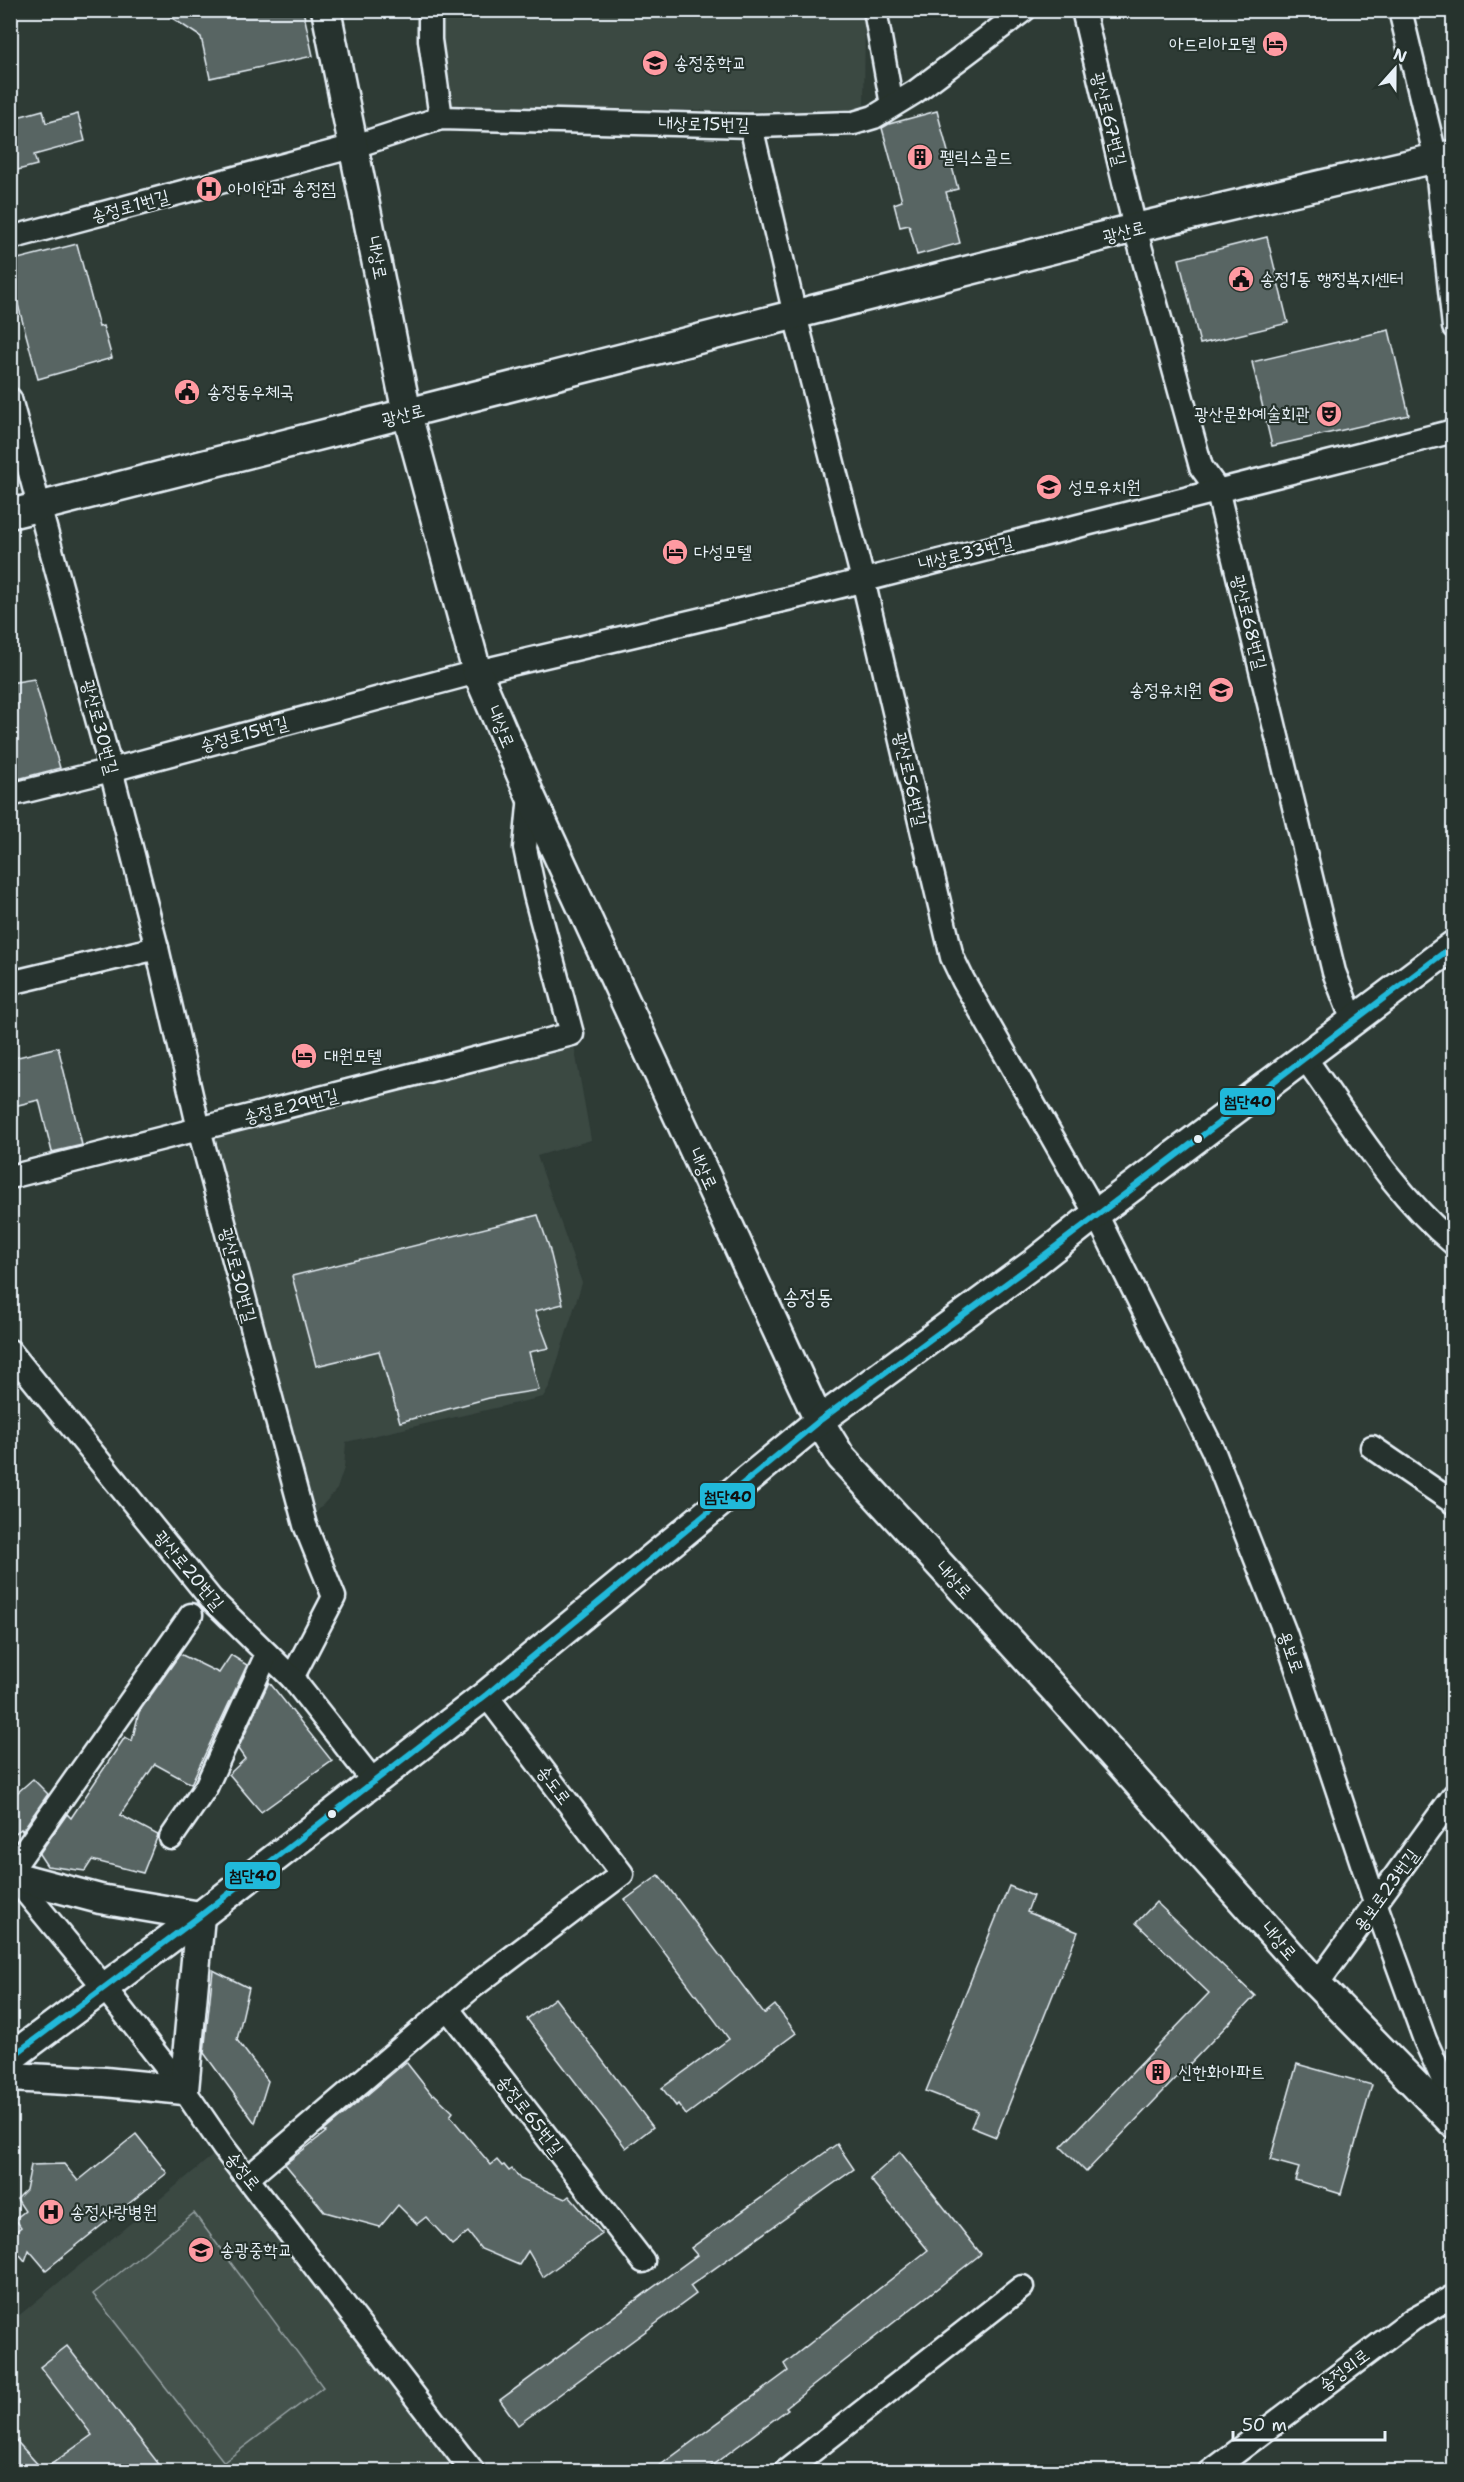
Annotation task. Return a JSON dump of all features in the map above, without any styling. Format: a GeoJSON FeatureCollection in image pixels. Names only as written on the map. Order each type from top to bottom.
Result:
{"type":"FeatureCollection","features":[{"type":"Feature","properties":{"kind":"main road","name":"내상로"},"geometry":{"type":"LineString","coordinates":[[326,10],[407,414],[477,672],[530,795],[819,1421],[841,1457],[1054,1689],[1317,1984],[1454,2124]]}},
{"type":"Feature","properties":{"kind":"main road","name":"광산로"},"geometry":{"type":"LineString","coordinates":[[10,514],[1135,228],[1445,157]]}},
{"type":"Feature","properties":{"kind":"main road"},"geometry":{"type":"LineString","coordinates":[[10,2058],[200,1916],[486,1695],[819,1421],[1034,1263],[1454,945]]}},
{"type":"Feature","properties":{"kind":"main road"},"geometry":{"type":"LineString","coordinates":[[11,1879],[100,1899],[200,1916]]}},
{"type":"Feature","properties":{"kind":"main road"},"geometry":{"type":"LineString","coordinates":[[10,2077],[105,2082],[184,2090],[200,1916]]}},
{"type":"Feature","properties":{"kind":"street"},"geometry":{"type":"LineString","coordinates":[[430,10],[430,40],[441,118]]}},
{"type":"Feature","properties":{"kind":"street"},"geometry":{"type":"LineString","coordinates":[[875,10],[892,105]]}},
{"type":"Feature","properties":{"kind":"street","name":"내상로15번길"},"geometry":{"type":"LineString","coordinates":[[354,146],[441,118],[751,126],[854,123],[874,117],[915,92],[1023,10]]}},
{"type":"Feature","properties":{"kind":"street","name":"광산로67번길"},"geometry":{"type":"LineString","coordinates":[[1083,10],[1135,228]]}},
{"type":"Feature","properties":{"kind":"street"},"geometry":{"type":"LineString","coordinates":[[1400,10],[1445,157],[1454,327]]}},
{"type":"Feature","properties":{"kind":"street"},"geometry":{"type":"LineString","coordinates":[[751,126],[795,315]]}},
{"type":"Feature","properties":{"kind":"street","name":"송정로1번길"},"geometry":{"type":"LineString","coordinates":[[10,238],[354,146]]}},
{"type":"Feature","properties":{"kind":"street","name":"광산로68번길"},"geometry":{"type":"LineString","coordinates":[[1135,228],[1201,467],[1217,489],[1334,972],[1353,1021]]}},
{"type":"Feature","properties":{"kind":"street","name":"광산로56번길"},"geometry":{"type":"LineString","coordinates":[[795,315],[863,580],[952,957],[1096,1214]]}},
{"type":"Feature","properties":{"kind":"street","name":"광산로30번길"},"geometry":{"type":"LineString","coordinates":[[10,399],[111,770],[157,948],[199,1129],[305,1525],[334,1597],[292,1678]]}},
{"type":"Feature","properties":{"kind":"street","name":"내상로33번길"},"geometry":{"type":"LineString","coordinates":[[477,672],[863,580],[1454,431]]}},
{"type":"Feature","properties":{"kind":"street","name":"송정로15번길"},"geometry":{"type":"LineString","coordinates":[[10,795],[477,672]]}},
{"type":"Feature","properties":{"kind":"street","name":"송정로29번길"},"geometry":{"type":"LineString","coordinates":[[10,1177],[572,1034],[535,895],[525,848],[530,795]]}},
{"type":"Feature","properties":{"kind":"street"},"geometry":{"type":"LineString","coordinates":[[10,983],[157,948]]}},
{"type":"Feature","properties":{"kind":"street"},"geometry":{"type":"LineString","coordinates":[[1305,1058],[1389,1175],[1429,1223],[1454,1244]]}},
{"type":"Feature","properties":{"kind":"street","name":"용보로"},"geometry":{"type":"LineString","coordinates":[[1096,1214],[1217,1461],[1285,1633],[1376,1905],[1425,2040],[1454,2104]]}},
{"type":"Feature","properties":{"kind":"street","name":"광산로20번길"},"geometry":{"type":"LineString","coordinates":[[10,1351],[211,1599],[292,1678],[374,1782]]}},
{"type":"Feature","properties":{"kind":"street"},"geometry":{"type":"LineString","coordinates":[[1372,1447],[1454,1503]]}},
{"type":"Feature","properties":{"kind":"street"},"geometry":{"type":"LineString","coordinates":[[11,1879],[191,1615]]}},
{"type":"Feature","properties":{"kind":"street"},"geometry":{"type":"LineString","coordinates":[[171,1838],[206,1787],[267,1654]]}},
{"type":"Feature","properties":{"kind":"street","name":"송도로"},"geometry":{"type":"LineString","coordinates":[[448,2009],[470,1989],[622,1874],[486,1695]]}},
{"type":"Feature","properties":{"kind":"street","name":"용보로23번길"},"geometry":{"type":"LineString","coordinates":[[1317,1984],[1454,1795]]}},
{"type":"Feature","properties":{"kind":"street","name":"송정로"},"geometry":{"type":"LineString","coordinates":[[11,1879],[104,1988],[184,2090],[224,2147],[473,2472]]}},
{"type":"Feature","properties":{"kind":"street"},"geometry":{"type":"LineString","coordinates":[[249,2177],[448,2009]]}},
{"type":"Feature","properties":{"kind":"street","name":"송정로65번길"},"geometry":{"type":"LineString","coordinates":[[448,2009],[643,2261]]}},
{"type":"Feature","properties":{"kind":"street"},"geometry":{"type":"LineString","coordinates":[[785,2472],[1022,2287]]}},
{"type":"Feature","properties":{"kind":"street","name":"송정외로"},"geometry":{"type":"LineString","coordinates":[[1210,2472],[1413,2319],[1454,2296]]}},
{"type":"Feature","properties":{"kind":"shaded area","name":"송정중학교"},"geometry":{"type":"Polygon","coordinates":[[[439,10],[865,11],[864,110],[843,112],[450,107],[439,10]]]}},
{"type":"Feature","properties":{"kind":"shaded area"},"geometry":{"type":"Polygon","coordinates":[[[572,1034],[591,1140],[537,1156],[582,1283],[550,1385],[543,1397],[346,1442],[344,1468],[337,1489],[305,1525],[199,1129],[572,1034]]]}},
{"type":"Feature","properties":{"kind":"shaded area","name":"송광중학교"},"geometry":{"type":"Polygon","coordinates":[[[223,2147],[473,2472],[11,2472],[11,2322],[223,2147]]]}},
{"type":"Feature","properties":{"kind":"shaded area"},"geometry":{"type":"Polygon","coordinates":[[[194,2213],[323,2387],[224,2462],[93,2294],[194,2213]]]}},
{"type":"Feature","properties":{"kind":"building"},"geometry":{"type":"Polygon","coordinates":[[[160,10],[303,10],[313,56],[210,78],[201,37],[160,10]]]}},
{"type":"Feature","properties":{"kind":"building"},"geometry":{"type":"Polygon","coordinates":[[[43,110],[46,123],[78,114],[85,141],[34,155],[37,165],[10,172],[10,119],[43,110]]]}},
{"type":"Feature","properties":{"kind":"building","name":"펠릭스골드"},"geometry":{"type":"Polygon","coordinates":[[[937,111],[958,189],[946,192],[960,243],[917,255],[909,225],[900,227],[894,204],[902,201],[882,128],[937,111]]]}},
{"type":"Feature","properties":{"kind":"building"},"geometry":{"type":"Polygon","coordinates":[[[1267,237],[1288,323],[1200,344],[1179,259],[1267,237]]]}},
{"type":"Feature","properties":{"kind":"building"},"geometry":{"type":"Polygon","coordinates":[[[77,244],[99,327],[103,326],[112,358],[38,379],[10,275],[10,261],[77,244]]]}},
{"type":"Feature","properties":{"kind":"building"},"geometry":{"type":"Polygon","coordinates":[[[1389,330],[1409,415],[1272,446],[1252,362],[1389,330]]]}},
{"type":"Feature","properties":{"kind":"building"},"geometry":{"type":"Polygon","coordinates":[[[34,679],[60,768],[10,781],[10,683],[34,679]]]}},
{"type":"Feature","properties":{"kind":"building"},"geometry":{"type":"Polygon","coordinates":[[[58,1047],[82,1145],[52,1152],[39,1100],[10,1107],[10,1059],[58,1047]]]}},
{"type":"Feature","properties":{"kind":"building"},"geometry":{"type":"Polygon","coordinates":[[[538,1215],[549,1247],[563,1304],[535,1311],[549,1348],[529,1352],[539,1390],[489,1398],[400,1422],[379,1351],[316,1366],[292,1276],[538,1215]]]}},
{"type":"Feature","properties":{"kind":"building"},"geometry":{"type":"Polygon","coordinates":[[[180,1654],[219,1673],[231,1655],[247,1665],[191,1784],[155,1764],[120,1815],[158,1835],[143,1873],[92,1860],[85,1871],[47,1866],[39,1854],[67,1814],[71,1818],[125,1737],[132,1741],[139,1712],[180,1654]]]}},
{"type":"Feature","properties":{"kind":"building"},"geometry":{"type":"Polygon","coordinates":[[[269,1682],[332,1761],[261,1812],[229,1774],[245,1759],[238,1749],[269,1682]]]}},
{"type":"Feature","properties":{"kind":"building"},"geometry":{"type":"Polygon","coordinates":[[[33,1779],[48,1794],[22,1831],[21,1829],[10,1837],[10,1799],[33,1779]]]}},
{"type":"Feature","properties":{"kind":"building"},"geometry":{"type":"Polygon","coordinates":[[[659,1875],[764,2014],[775,2005],[796,2033],[686,2115],[662,2088],[729,2039],[625,1900],[659,1875]]]}},
{"type":"Feature","properties":{"kind":"building"},"geometry":{"type":"Polygon","coordinates":[[[1009,1886],[1033,1896],[1027,1912],[1078,1932],[996,2137],[971,2127],[978,2111],[926,2091],[1009,1886]]]}},
{"type":"Feature","properties":{"kind":"building","name":"신한화아파트"},"geometry":{"type":"Polygon","coordinates":[[[1156,1902],[1255,1996],[1086,2172],[1061,2147],[1209,1993],[1136,1923],[1156,1902]]]}},
{"type":"Feature","properties":{"kind":"building"},"geometry":{"type":"Polygon","coordinates":[[[213,1970],[249,1988],[237,2040],[268,2081],[255,2123],[204,2053],[213,1970]]]}},
{"type":"Feature","properties":{"kind":"building"},"geometry":{"type":"Polygon","coordinates":[[[555,1998],[653,2127],[626,2148],[527,2019],[555,1998]]]}},
{"type":"Feature","properties":{"kind":"building"},"geometry":{"type":"Polygon","coordinates":[[[406,2062],[432,2095],[434,2094],[453,2112],[450,2116],[491,2165],[497,2160],[509,2171],[512,2169],[520,2179],[565,2199],[569,2196],[602,2234],[543,2277],[528,2251],[519,2265],[481,2249],[468,2232],[452,2245],[426,2217],[417,2224],[398,2205],[380,2227],[325,2212],[285,2164],[326,2132],[324,2131],[406,2062]]]}},
{"type":"Feature","properties":{"kind":"building"},"geometry":{"type":"Polygon","coordinates":[[[1297,2064],[1372,2085],[1341,2194],[1295,2180],[1299,2168],[1270,2160],[1297,2064]]]}},
{"type":"Feature","properties":{"kind":"building","name":"송정사랑병원"},"geometry":{"type":"Polygon","coordinates":[[[136,2134],[167,2173],[46,2270],[29,2250],[25,2261],[10,2243],[10,2236],[21,2227],[15,2219],[25,2211],[17,2199],[26,2190],[31,2165],[64,2164],[78,2181],[136,2134]]]}},
{"type":"Feature","properties":{"kind":"building"},"geometry":{"type":"Polygon","coordinates":[[[837,2144],[854,2169],[690,2286],[696,2294],[518,2425],[500,2400],[697,2255],[691,2248],[837,2144]]]}},
{"type":"Feature","properties":{"kind":"building"},"geometry":{"type":"Polygon","coordinates":[[[900,2152],[981,2254],[786,2407],[788,2409],[703,2472],[651,2472],[788,2371],[784,2364],[928,2250],[870,2179],[900,2152]]]}},
{"type":"Feature","properties":{"kind":"building"},"geometry":{"type":"Polygon","coordinates":[[[67,2346],[165,2472],[10,2472],[10,2434],[43,2470],[92,2435],[40,2367],[67,2346]]]}},
{"type":"Feature","properties":{"kind":"transit line","name":"첨단40"},"geometry":{"type":"LineString","coordinates":[[10,2058],[200,1916],[486,1695],[819,1421],[1034,1263],[1454,945]]}},
{"type":"Feature","properties":{"kind":"place","name":"아드리아모텔"},"geometry":{"type":"Point","coordinates":[1275,44]}},
{"type":"Feature","properties":{"kind":"place","name":"송정중학교"},"geometry":{"type":"Point","coordinates":[655,63]}},
{"type":"Feature","properties":{"kind":"place","name":"펠릭스골드"},"geometry":{"type":"Point","coordinates":[920,157]}},
{"type":"Feature","properties":{"kind":"place","name":"아이안과 송정점"},"geometry":{"type":"Point","coordinates":[209,189]}},
{"type":"Feature","properties":{"kind":"place","name":"송정1동 행정복지센터"},"geometry":{"type":"Point","coordinates":[1241,279]}},
{"type":"Feature","properties":{"kind":"place","name":"송정동우체국"},"geometry":{"type":"Point","coordinates":[187,392]}},
{"type":"Feature","properties":{"kind":"place","name":"광산문화예술회관"},"geometry":{"type":"Point","coordinates":[1329,414]}},
{"type":"Feature","properties":{"kind":"place","name":"성모유치원"},"geometry":{"type":"Point","coordinates":[1049,487]}},
{"type":"Feature","properties":{"kind":"place","name":"다성모텔"},"geometry":{"type":"Point","coordinates":[675,552]}},
{"type":"Feature","properties":{"kind":"place","name":"송정유치원"},"geometry":{"type":"Point","coordinates":[1221,690]}},
{"type":"Feature","properties":{"kind":"place","name":"대원모텔"},"geometry":{"type":"Point","coordinates":[304,1056]}},
{"type":"Feature","properties":{"kind":"place","name":"신한화아파트"},"geometry":{"type":"Point","coordinates":[1158,2072]}},
{"type":"Feature","properties":{"kind":"place","name":"송정사랑병원"},"geometry":{"type":"Point","coordinates":[51,2212]}},
{"type":"Feature","properties":{"kind":"place","name":"송광중학교"},"geometry":{"type":"Point","coordinates":[201,2250]}},
{"type":"Feature","properties":{"kind":"district","name":"송정동"},"geometry":{"type":"Point","coordinates":[808,1297]}}]}
